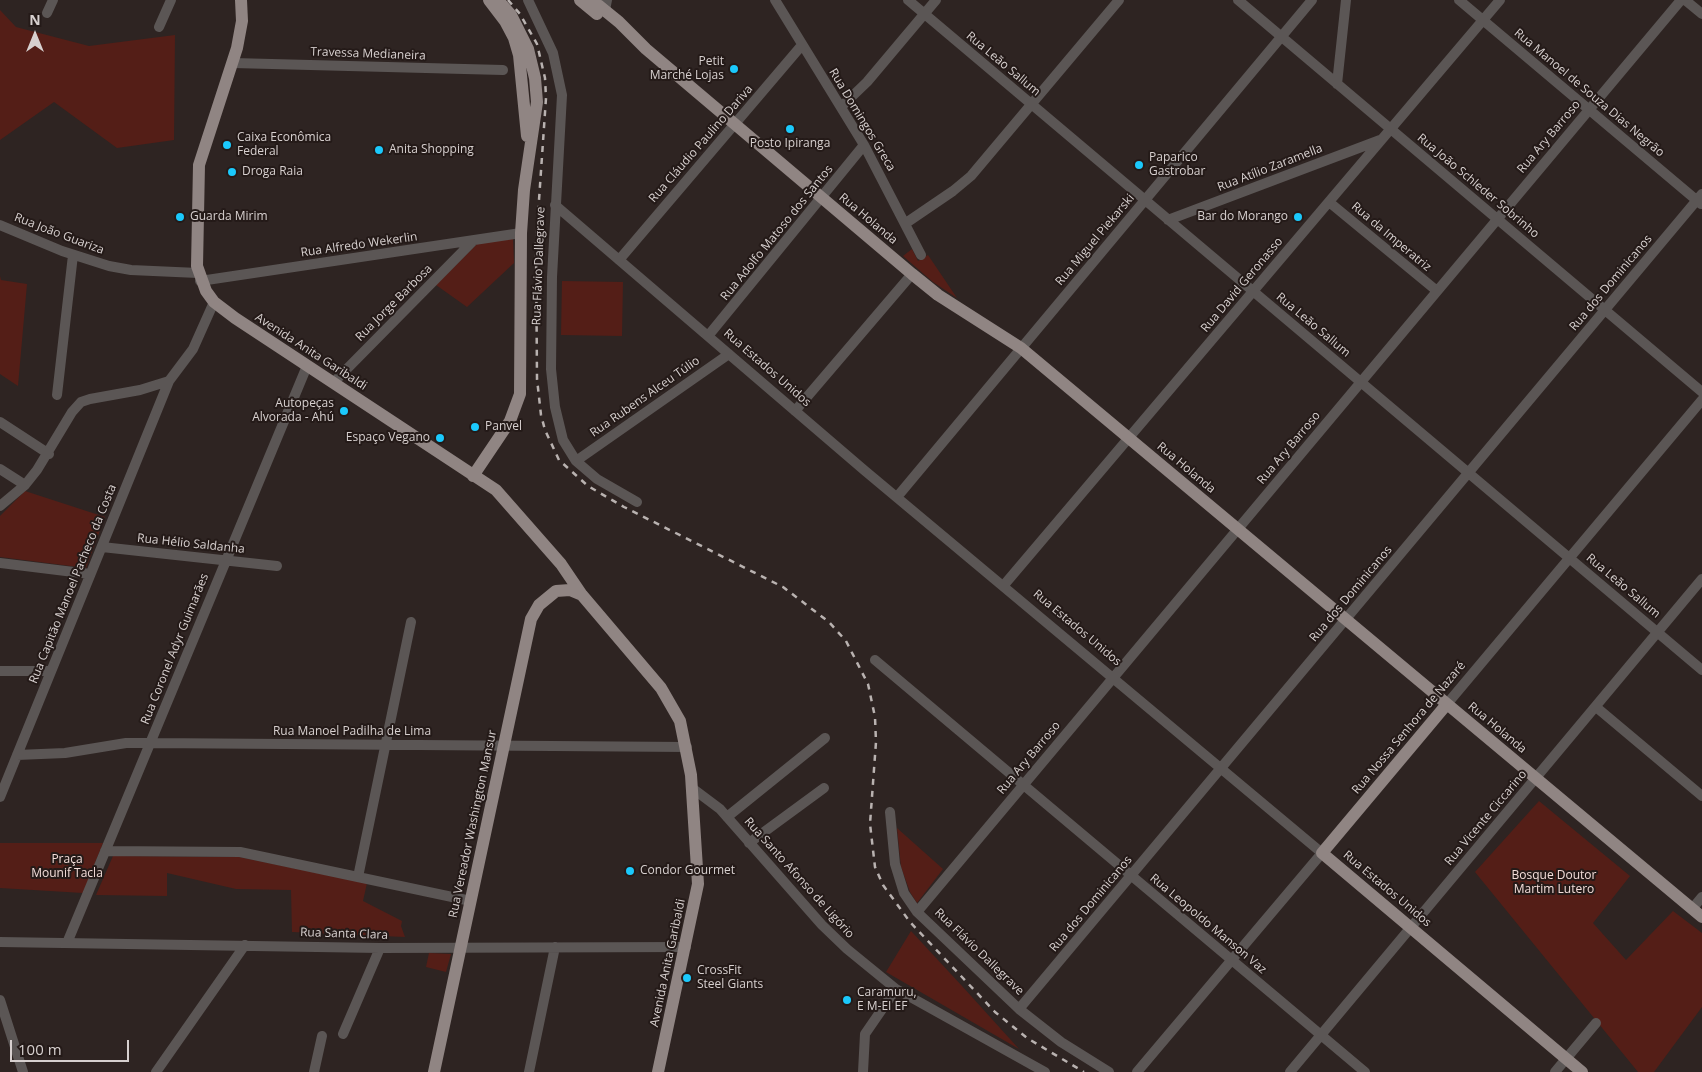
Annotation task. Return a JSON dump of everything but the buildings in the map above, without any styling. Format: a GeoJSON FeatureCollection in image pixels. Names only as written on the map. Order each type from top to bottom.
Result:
{"type":"FeatureCollection","features":[{"type":"Feature","properties":{"kind":"main road"},"geometry":{"type":"LineString","coordinates":[[199,277],[197,183],[199,165],[233,63],[240,35],[241,0]]}},
{"type":"Feature","properties":{"kind":"main road","name":"Rua Flávio Dallegrave"},"geometry":{"type":"LineString","coordinates":[[489,0],[505,21],[514,38],[519,55],[529,152]]}},
{"type":"Feature","properties":{"kind":"main road","name":"Rua Flávio Dallegrave"},"geometry":{"type":"LineString","coordinates":[[473,476],[512,416],[520,394],[521,233],[529,152],[537,102],[534,71],[520,31],[498,0]]}},
{"type":"Feature","properties":{"kind":"main road","name":"Rua Holanda"},"geometry":{"type":"LineString","coordinates":[[580,0],[614,28],[646,49],[938,295],[1022,348],[1702,917]]}},
{"type":"Feature","properties":{"kind":"main road","name":"Rua Holanda"},"geometry":{"type":"LineString","coordinates":[[592,0],[606,5],[646,49]]}},
{"type":"Feature","properties":{"kind":"main road","name":"Avenida Anita Garibaldi"},"geometry":{"type":"LineString","coordinates":[[199,277],[214,302],[235,318],[496,490],[561,564],[582,595],[669,699],[680,721],[687,748],[692,788],[698,879],[686,947],[658,1072]]}},
{"type":"Feature","properties":{"kind":"main road","name":"Avenida Anita Garibaldi"},"geometry":{"type":"LineString","coordinates":[[473,476],[557,572],[560,580],[556,591]]}},
{"type":"Feature","properties":{"kind":"main road"},"geometry":{"type":"LineString","coordinates":[[556,591],[570,590],[582,595]]}},
{"type":"Feature","properties":{"kind":"main road","name":"Rua Vereador Washington Mansur"},"geometry":{"type":"LineString","coordinates":[[434,1072],[531,619],[539,605],[556,591]]}},
{"type":"Feature","properties":{"kind":"main road","name":"Rua Nossa Senhora de Nazaré"},"geometry":{"type":"LineString","coordinates":[[1322,853],[1447,704]]}},
{"type":"Feature","properties":{"kind":"main road","name":"Rua Estados Unidos"},"geometry":{"type":"LineString","coordinates":[[1322,853],[1582,1072]]}},
{"type":"Feature","properties":{"kind":"street"},"geometry":{"type":"LineString","coordinates":[[47,13],[53,0]]}},
{"type":"Feature","properties":{"kind":"street"},"geometry":{"type":"LineString","coordinates":[[159,27],[171,0]]}},
{"type":"Feature","properties":{"kind":"street","name":"Rua Flávio Dallegrave"},"geometry":{"type":"LineString","coordinates":[[528,0],[553,53],[562,95],[562,128],[555,205],[552,388],[563,440],[576,461],[597,479],[637,502]]}},
{"type":"Feature","properties":{"kind":"street","name":"Rua Domingos Greca"},"geometry":{"type":"LineString","coordinates":[[775,0],[864,145],[922,254]]}},
{"type":"Feature","properties":{"kind":"street","name":"Rua Leão Sallum"},"geometry":{"type":"LineString","coordinates":[[908,0],[1702,670]]}},
{"type":"Feature","properties":{"kind":"street"},"geometry":{"type":"LineString","coordinates":[[841,107],[867,82],[936,0]]}},
{"type":"Feature","properties":{"kind":"street"},"geometry":{"type":"LineString","coordinates":[[906,223],[953,191],[971,176],[1119,0]]}},
{"type":"Feature","properties":{"kind":"street","name":"Rua João Schleder Sobrinho"},"geometry":{"type":"LineString","coordinates":[[1238,0],[1702,392]]}},
{"type":"Feature","properties":{"kind":"street","name":"Rua Miguel Piekarski"},"geometry":{"type":"LineString","coordinates":[[897,497],[1312,0]]}},
{"type":"Feature","properties":{"kind":"street"},"geometry":{"type":"LineString","coordinates":[[1337,84],[1346,0]]}},
{"type":"Feature","properties":{"kind":"street","name":"Rua Manoel de Souza Dias Negrão"},"geometry":{"type":"LineString","coordinates":[[1459,0],[1700,200]]}},
{"type":"Feature","properties":{"kind":"street","name":"Rua David Geronasso"},"geometry":{"type":"LineString","coordinates":[[1004,585],[1500,0]]}},
{"type":"Feature","properties":{"kind":"street","name":"Rua Ary Barroso"},"geometry":{"type":"LineString","coordinates":[[917,912],[1680,0]]}},
{"type":"Feature","properties":{"kind":"street"},"geometry":{"type":"LineString","coordinates":[[1685,0],[1702,14]]}},
{"type":"Feature","properties":{"kind":"street","name":"Rua Cláudio Paulino Dariva"},"geometry":{"type":"LineString","coordinates":[[619,260],[802,45]]}},
{"type":"Feature","properties":{"kind":"street","name":"Travessa Medianeira"},"geometry":{"type":"LineString","coordinates":[[233,63],[503,70]]}},
{"type":"Feature","properties":{"kind":"street","name":"Rua Atílio Zaramella"},"geometry":{"type":"LineString","coordinates":[[1168,220],[1381,140]]}},
{"type":"Feature","properties":{"kind":"street","name":"Rua Adolfo Matoso dos Santos"},"geometry":{"type":"LineString","coordinates":[[708,336],[864,145]]}},
{"type":"Feature","properties":{"kind":"street","name":"Rua dos Dominicanos"},"geometry":{"type":"LineString","coordinates":[[1019,1009],[1605,310],[1700,200]]}},
{"type":"Feature","properties":{"kind":"street","name":"Rua da Imperatriz"},"geometry":{"type":"LineString","coordinates":[[1329,202],[1437,291]]}},
{"type":"Feature","properties":{"kind":"street","name":"Rua Estados Unidos"},"geometry":{"type":"LineString","coordinates":[[555,205],[897,497],[1322,853]]}},
{"type":"Feature","properties":{"kind":"street","name":"Rua João Guariza"},"geometry":{"type":"LineString","coordinates":[[0,225],[73,255],[131,270],[199,277]]}},
{"type":"Feature","properties":{"kind":"street","name":"Rua Alfredo Wekerlin"},"geometry":{"type":"LineString","coordinates":[[199,277],[521,233]]}},
{"type":"Feature","properties":{"kind":"street","name":"Rua Jorge Barbosa"},"geometry":{"type":"LineString","coordinates":[[332,383],[474,240]]}},
{"type":"Feature","properties":{"kind":"street"},"geometry":{"type":"LineString","coordinates":[[57,395],[73,255]]}},
{"type":"Feature","properties":{"kind":"street"},"geometry":{"type":"LineString","coordinates":[[795,410],[912,274]]}},
{"type":"Feature","properties":{"kind":"street","name":"Rua Capitão Manoel Pacheco da Costa"},"geometry":{"type":"LineString","coordinates":[[0,797],[169,381],[194,349],[214,302]]}},
{"type":"Feature","properties":{"kind":"street","name":"Rua Rubens Alceu Túlio"},"geometry":{"type":"LineString","coordinates":[[576,461],[729,354]]}},
{"type":"Feature","properties":{"kind":"street","name":"Rua Coronel Adyr Guimarães"},"geometry":{"type":"LineString","coordinates":[[66,943],[307,366]]}},
{"type":"Feature","properties":{"kind":"street"},"geometry":{"type":"LineString","coordinates":[[0,506],[25,485],[49,454],[72,412],[81,402],[140,390],[169,381]]}},
{"type":"Feature","properties":{"kind":"street","name":"Rua Nossa Senhora de Nazaré"},"geometry":{"type":"LineString","coordinates":[[1447,704],[1702,400]]}},
{"type":"Feature","properties":{"kind":"street"},"geometry":{"type":"LineString","coordinates":[[0,422],[49,454]]}},
{"type":"Feature","properties":{"kind":"street"},"geometry":{"type":"LineString","coordinates":[[0,469],[25,485]]}},
{"type":"Feature","properties":{"kind":"street","name":"Rua Hélio Saldanha"},"geometry":{"type":"LineString","coordinates":[[102,547],[278,566]]}},
{"type":"Feature","properties":{"kind":"street"},"geometry":{"type":"LineString","coordinates":[[0,563],[90,574]]}},
{"type":"Feature","properties":{"kind":"street","name":"Rua Vicente Ciccarino"},"geometry":{"type":"LineString","coordinates":[[1290,1072],[1702,579]]}},
{"type":"Feature","properties":{"kind":"street"},"geometry":{"type":"LineString","coordinates":[[358,877],[411,622]]}},
{"type":"Feature","properties":{"kind":"street","name":"Rua Leopoldo Manson Vaz"},"geometry":{"type":"LineString","coordinates":[[875,660],[1365,1072]]}},
{"type":"Feature","properties":{"kind":"street"},"geometry":{"type":"LineString","coordinates":[[0,671],[51,672]]}},
{"type":"Feature","properties":{"kind":"street"},"geometry":{"type":"LineString","coordinates":[[1596,706],[1702,796]]}},
{"type":"Feature","properties":{"kind":"street"},"geometry":{"type":"LineString","coordinates":[[727,817],[825,738]]}},
{"type":"Feature","properties":{"kind":"street","name":"Rua Manoel Padilha de Lima"},"geometry":{"type":"LineString","coordinates":[[17,755],[64,753],[126,743],[687,748]]}},
{"type":"Feature","properties":{"kind":"street","name":"Rua Santo Afonso de Ligório"},"geometry":{"type":"LineString","coordinates":[[692,788],[714,803],[822,925],[847,950],[896,989],[1045,1072]]}},
{"type":"Feature","properties":{"kind":"street"},"geometry":{"type":"LineString","coordinates":[[749,843],[824,788]]}},
{"type":"Feature","properties":{"kind":"street","name":"Rua Flávio Dallegrave"},"geometry":{"type":"LineString","coordinates":[[890,812],[895,864],[904,892],[917,912],[1019,1009],[1061,1042],[1109,1072]]}},
{"type":"Feature","properties":{"kind":"street"},"geometry":{"type":"LineString","coordinates":[[105,851],[240,852],[471,901]]}},
{"type":"Feature","properties":{"kind":"street","name":"Rua Nossa Senhora de Nazaré"},"geometry":{"type":"LineString","coordinates":[[1137,1072],[1322,853]]}},
{"type":"Feature","properties":{"kind":"street"},"geometry":{"type":"LineString","coordinates":[[1692,909],[1702,897]]}},
{"type":"Feature","properties":{"kind":"street","name":"Rua Santa Clara"},"geometry":{"type":"LineString","coordinates":[[0,942],[245,944],[380,948],[686,947]]}},
{"type":"Feature","properties":{"kind":"street"},"geometry":{"type":"LineString","coordinates":[[156,1072],[245,944]]}},
{"type":"Feature","properties":{"kind":"street"},"geometry":{"type":"LineString","coordinates":[[529,1072],[555,947]]}},
{"type":"Feature","properties":{"kind":"street"},"geometry":{"type":"LineString","coordinates":[[343,1034],[380,948]]}},
{"type":"Feature","properties":{"kind":"street"},"geometry":{"type":"LineString","coordinates":[[863,1072],[865,1034],[896,989]]}},
{"type":"Feature","properties":{"kind":"street"},"geometry":{"type":"LineString","coordinates":[[0,1000],[22,1072]]}},
{"type":"Feature","properties":{"kind":"street"},"geometry":{"type":"LineString","coordinates":[[1555,1072],[1596,1023]]}},
{"type":"Feature","properties":{"kind":"street"},"geometry":{"type":"LineString","coordinates":[[314,1072],[322,1036]]}},
{"type":"Feature","properties":{"kind":"green space"},"geometry":{"type":"Polygon","coordinates":[[[0,10],[16,27],[89,46],[175,35],[174,140],[117,148],[54,102],[0,140],[0,10]]]}},
{"type":"Feature","properties":{"kind":"green space"},"geometry":{"type":"Polygon","coordinates":[[[513,238],[514,263],[467,307],[436,285],[479,242],[513,238]]]}},
{"type":"Feature","properties":{"kind":"green space"},"geometry":{"type":"Polygon","coordinates":[[[912,249],[918,261],[928,255],[957,298],[933,282],[903,256],[912,249]]]}},
{"type":"Feature","properties":{"kind":"green space"},"geometry":{"type":"Polygon","coordinates":[[[0,276],[1,280],[27,284],[18,386],[0,374],[0,276]]]}},
{"type":"Feature","properties":{"kind":"green space"},"geometry":{"type":"Polygon","coordinates":[[[562,281],[623,282],[622,336],[561,335],[562,281]]]}},
{"type":"Feature","properties":{"kind":"green space"},"geometry":{"type":"Polygon","coordinates":[[[25,491],[105,517],[86,568],[0,557],[0,516],[25,491]]]}},
{"type":"Feature","properties":{"kind":"green space","name":"Bosque Doutor Martim Lutero"},"geometry":{"type":"Polygon","coordinates":[[[1539,801],[1630,876],[1593,923],[1626,960],[1673,911],[1702,933],[1702,1007],[1654,1072],[1638,1072],[1475,872],[1539,801]]]}},
{"type":"Feature","properties":{"kind":"green space"},"geometry":{"type":"Polygon","coordinates":[[[897,828],[943,869],[917,903],[910,892],[901,867],[897,828]]]}},
{"type":"Feature","properties":{"kind":"green space","name":"Praça Mounif Tacla"},"geometry":{"type":"Polygon","coordinates":[[[0,843],[103,843],[83,893],[0,888],[0,843]]]}},
{"type":"Feature","properties":{"kind":"green space"},"geometry":{"type":"Polygon","coordinates":[[[113,856],[239,857],[367,883],[363,901],[402,921],[401,926],[405,937],[292,932],[291,890],[236,889],[167,873],[167,896],[96,895],[113,856]]]}},
{"type":"Feature","properties":{"kind":"green space"},"geometry":{"type":"Polygon","coordinates":[[[911,931],[962,986],[1019,1049],[886,972],[911,931]]]}},
{"type":"Feature","properties":{"kind":"green space"},"geometry":{"type":"Polygon","coordinates":[[[429,953],[451,954],[446,972],[426,967],[429,953]]]}},
{"type":"Feature","properties":{"kind":"railway"},"geometry":{"type":"LineString","coordinates":[[508,0],[520,14],[537,44],[545,78],[546,98],[536,244],[537,379],[541,415],[545,430],[559,460],[588,486],[624,507],[783,587],[829,622],[846,641],[868,684],[875,717],[876,742],[870,824],[875,867],[883,885],[910,922],[995,1012],[1027,1038],[1084,1072]]}},
{"type":"Feature","properties":{"kind":"place","name":"Petit Marché Lojas"},"geometry":{"type":"Point","coordinates":[734,69]}},
{"type":"Feature","properties":{"kind":"place","name":"Posto Ipiranga"},"geometry":{"type":"Point","coordinates":[790,129]}},
{"type":"Feature","properties":{"kind":"place","name":"Caixa Econômica Federal"},"geometry":{"type":"Point","coordinates":[227,145]}},
{"type":"Feature","properties":{"kind":"place","name":"Anita Shopping"},"geometry":{"type":"Point","coordinates":[379,150]}},
{"type":"Feature","properties":{"kind":"place","name":"Paparico Gastrobar"},"geometry":{"type":"Point","coordinates":[1139,165]}},
{"type":"Feature","properties":{"kind":"place","name":"Droga Raia"},"geometry":{"type":"Point","coordinates":[232,172]}},
{"type":"Feature","properties":{"kind":"place","name":"Guarda Mirim"},"geometry":{"type":"Point","coordinates":[180,217]}},
{"type":"Feature","properties":{"kind":"place","name":"Bar do Morango"},"geometry":{"type":"Point","coordinates":[1298,217]}},
{"type":"Feature","properties":{"kind":"place","name":"Autopeças Alvorada - Ahú"},"geometry":{"type":"Point","coordinates":[344,411]}},
{"type":"Feature","properties":{"kind":"place","name":"Panvel"},"geometry":{"type":"Point","coordinates":[475,427]}},
{"type":"Feature","properties":{"kind":"place","name":"Espaço Vegano"},"geometry":{"type":"Point","coordinates":[440,438]}},
{"type":"Feature","properties":{"kind":"place","name":"Condor Gourmet"},"geometry":{"type":"Point","coordinates":[630,871]}},
{"type":"Feature","properties":{"kind":"place","name":"CrossFit Steel Giants"},"geometry":{"type":"Point","coordinates":[687,978]}},
{"type":"Feature","properties":{"kind":"place","name":"Caramuru, E M-EI EF"},"geometry":{"type":"Point","coordinates":[847,1000]}}]}
